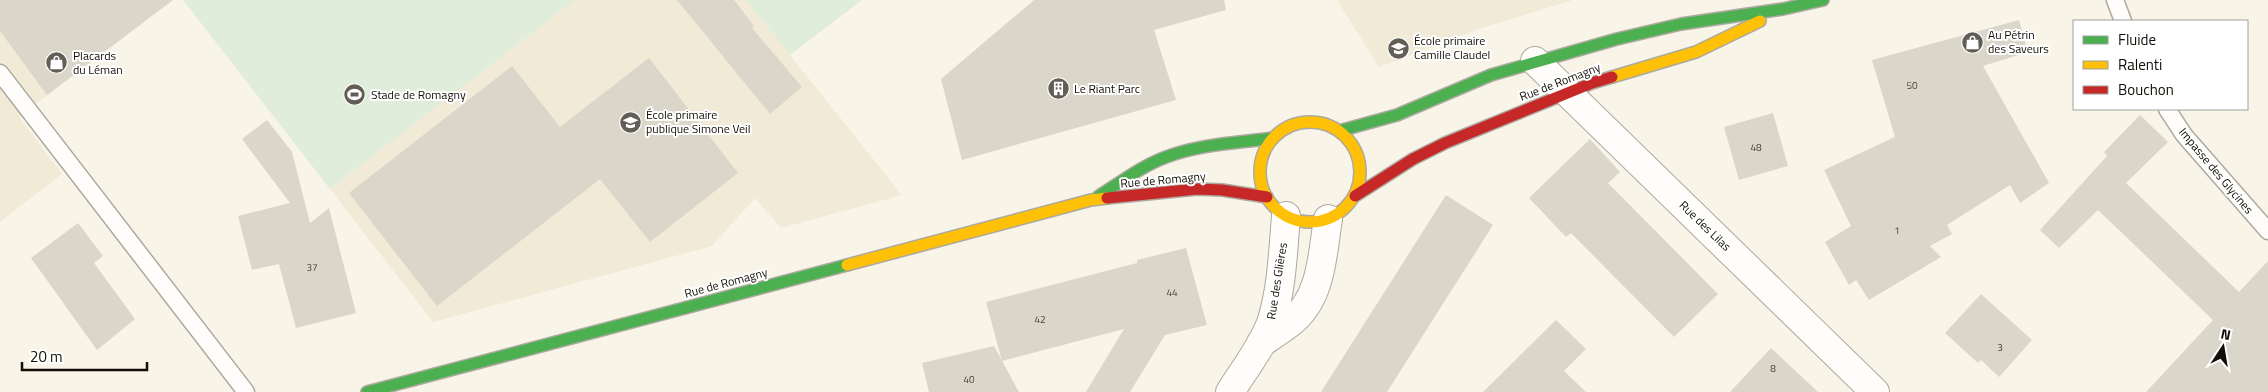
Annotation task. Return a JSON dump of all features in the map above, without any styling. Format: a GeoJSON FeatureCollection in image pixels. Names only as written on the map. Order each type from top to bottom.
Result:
{"type":"FeatureCollection","features":[{"type":"Feature","properties":{"kind":"street","name":"Rue de Romagny"},"geometry":{"type":"LineString","coordinates":[[1339,131],[1397,115],[1464,84],[1535,61],[1667,26],[1784,9],[1823,0]]}},
{"type":"Feature","properties":{"kind":"street","name":"Rue de Romagny"},"geometry":{"type":"LineString","coordinates":[[1354,196],[1413,159],[1445,143],[1568,92],[1607,78],[1696,52],[1784,9]]}},
{"type":"Feature","properties":{"kind":"street","name":"Rue des Lilas"},"geometry":{"type":"LineString","coordinates":[[1535,61],[1875,392]]}},
{"type":"Feature","properties":{"kind":"street"},"geometry":{"type":"LineString","coordinates":[[1307,122],[1327,125],[1339,131],[1354,147],[1359,160],[1361,175],[1354,196],[1341,213],[1328,219],[1306,222],[1286,216],[1267,197],[1262,184],[1260,170],[1262,156],[1273,138],[1293,125],[1307,122]]}},
{"type":"Feature","properties":{"kind":"street","name":"Rue de Romagny"},"geometry":{"type":"LineString","coordinates":[[1091,200],[1164,158],[1208,147],[1273,138]]}},
{"type":"Feature","properties":{"kind":"street","name":"Rue de Romagny"},"geometry":{"type":"LineString","coordinates":[[367,392],[1091,200],[1197,189],[1238,192],[1267,197]]}},
{"type":"Feature","properties":{"kind":"street","name":"Rue des Glières"},"geometry":{"type":"LineString","coordinates":[[1230,392],[1261,343],[1274,310],[1286,216]]}},
{"type":"Feature","properties":{"kind":"street","name":"Rue des Glières"},"geometry":{"type":"LineString","coordinates":[[1261,343],[1291,323],[1313,295],[1319,276],[1328,219]]}},
{"type":"Feature","properties":{"kind":"lane"},"geometry":{"type":"LineString","coordinates":[[2115,0],[2122,20]]}},
{"type":"Feature","properties":{"kind":"lane"},"geometry":{"type":"LineString","coordinates":[[0,73],[246,392]]}},
{"type":"Feature","properties":{"kind":"lane","name":"Impasse des Glycines"},"geometry":{"type":"LineString","coordinates":[[2169,110],[2184,135],[2268,231]]}},
{"type":"Feature","properties":{"kind":"shaded area"},"geometry":{"type":"Polygon","coordinates":[[[0,0],[173,0],[19,117],[62,174],[0,222],[0,0]]]}},
{"type":"Feature","properties":{"kind":"shaded area","name":"École primaire publique Simone Veil"},"geometry":{"type":"Polygon","coordinates":[[[575,0],[746,0],[902,195],[781,228],[755,198],[712,246],[433,322],[330,189],[575,0]]]}},
{"type":"Feature","properties":{"kind":"shaded area","name":"École primaire Camille Claudel"},"geometry":{"type":"Polygon","coordinates":[[[1337,0],[1573,0],[1479,29],[1379,67],[1337,0]]]}},
{"type":"Feature","properties":{"kind":"green space","name":"Stade de Romagny"},"geometry":{"type":"Polygon","coordinates":[[[183,0],[575,0],[330,189],[183,0]]]}},
{"type":"Feature","properties":{"kind":"green space"},"geometry":{"type":"Polygon","coordinates":[[[746,0],[862,0],[790,55],[746,0]]]}},
{"type":"Feature","properties":{"kind":"building","name":"Placards du Léman"},"geometry":{"type":"Polygon","coordinates":[[[0,0],[173,0],[47,95],[0,31],[0,0]]]}},
{"type":"Feature","properties":{"kind":"building"},"geometry":{"type":"Polygon","coordinates":[[[677,0],[734,0],[754,26],[752,28],[802,87],[770,114],[677,0]]]}},
{"type":"Feature","properties":{"kind":"building","name":"Le Riant Parc"},"geometry":{"type":"Polygon","coordinates":[[[1034,0],[1224,0],[1226,10],[1154,30],[1176,100],[962,160],[941,79],[1034,0]]]}},
{"type":"Feature","properties":{"kind":"building"},"geometry":{"type":"Polygon","coordinates":[[[2019,20],[2028,52],[1983,66],[2049,183],[2020,203],[2010,185],[1947,225],[1952,234],[1930,246],[1941,257],[1869,300],[1856,280],[1849,285],[1825,242],[1851,226],[1824,170],[1895,137],[1872,60],[2019,20]]]}},
{"type":"Feature","properties":{"kind":"building"},"geometry":{"type":"Polygon","coordinates":[[[649,58],[738,173],[650,242],[600,179],[437,306],[349,193],[512,66],[560,127],[649,58]]]}},
{"type":"Feature","properties":{"kind":"building"},"geometry":{"type":"Polygon","coordinates":[[[1773,113],[1788,166],[1739,180],[1724,127],[1773,113]]]}},
{"type":"Feature","properties":{"kind":"building"},"geometry":{"type":"Polygon","coordinates":[[[2140,115],[2168,142],[2126,183],[2239,292],[2268,261],[2268,392],[2146,392],[2213,320],[2098,210],[2059,248],[2040,230],[2107,156],[2104,152],[2140,115]]]}},
{"type":"Feature","properties":{"kind":"building"},"geometry":{"type":"Polygon","coordinates":[[[267,120],[292,152],[310,223],[329,208],[356,313],[296,328],[279,264],[252,270],[238,216],[290,203],[242,139],[267,120]]]}},
{"type":"Feature","properties":{"kind":"building"},"geometry":{"type":"Polygon","coordinates":[[[1590,139],[1620,172],[1608,183],[1718,294],[1674,337],[1571,233],[1566,237],[1529,198],[1590,139]]]}},
{"type":"Feature","properties":{"kind":"building"},"geometry":{"type":"Polygon","coordinates":[[[1446,195],[1493,225],[1387,392],[1321,392],[1446,195]]]}},
{"type":"Feature","properties":{"kind":"building"},"geometry":{"type":"Polygon","coordinates":[[[78,223],[103,256],[94,263],[135,319],[97,350],[31,258],[78,223]]]}},
{"type":"Feature","properties":{"kind":"building"},"geometry":{"type":"Polygon","coordinates":[[[1186,248],[1207,325],[1165,335],[1130,392],[1086,392],[1124,329],[1002,361],[986,302],[1137,263],[1137,260],[1186,248]]]}},
{"type":"Feature","properties":{"kind":"building"},"geometry":{"type":"Polygon","coordinates":[[[1981,294],[2032,340],[1999,377],[1981,360],[1978,363],[1945,333],[1981,294]]]}},
{"type":"Feature","properties":{"kind":"building"},"geometry":{"type":"Polygon","coordinates":[[[1556,320],[1586,349],[1564,371],[1586,392],[1483,392],[1556,320]]]}},
{"type":"Feature","properties":{"kind":"building"},"geometry":{"type":"Polygon","coordinates":[[[994,346],[1019,392],[929,392],[922,363],[994,346]]]}},
{"type":"Feature","properties":{"kind":"building"},"geometry":{"type":"Polygon","coordinates":[[[1771,348],[1818,392],[1730,392],[1771,348]]]}},
{"type":"Feature","properties":{"kind":"traffic: fast"},"geometry":{"type":"LineString","coordinates":[[1339,131],[1397,115],[1491,75],[1617,39],[1681,24],[1783,9],[1823,0]]}},
{"type":"Feature","properties":{"kind":"traffic: fast"},"geometry":{"type":"LineString","coordinates":[[1099,196],[1148,165],[1166,157],[1192,149],[1273,138]]}},
{"type":"Feature","properties":{"kind":"traffic: fast"},"geometry":{"type":"LineString","coordinates":[[367,392],[847,265]]}},
{"type":"Feature","properties":{"kind":"traffic: slow"},"geometry":{"type":"LineString","coordinates":[[1612,77],[1696,52],[1760,21]]}},
{"type":"Feature","properties":{"kind":"traffic: slow"},"geometry":{"type":"LineString","coordinates":[[1310,122],[1320,123],[1338,130],[1352,144],[1359,162],[1360,172],[1359,182],[1352,200],[1338,214],[1320,221],[1310,222],[1300,221],[1282,214],[1268,200],[1261,182],[1260,172],[1261,162],[1268,144],[1282,130],[1300,123],[1310,122]]}},
{"type":"Feature","properties":{"kind":"traffic: slow"},"geometry":{"type":"LineString","coordinates":[[847,265],[1091,200],[1107,198]]}},
{"type":"Feature","properties":{"kind":"traffic: jam"},"geometry":{"type":"LineString","coordinates":[[1355,196],[1413,159],[1445,143],[1592,83],[1612,77]]}},
{"type":"Feature","properties":{"kind":"traffic: jam"},"geometry":{"type":"LineString","coordinates":[[1107,198],[1197,189],[1222,190],[1267,197]]}},
{"type":"Feature","properties":{"kind":"place","name":"Au Pétrin des Saveurs"},"geometry":{"type":"Point","coordinates":[1972,42]}},
{"type":"Feature","properties":{"kind":"place","name":"École primaire Camille Claudel"},"geometry":{"type":"Point","coordinates":[1398,48]}},
{"type":"Feature","properties":{"kind":"place","name":"Placards du Léman"},"geometry":{"type":"Point","coordinates":[57,63]}},
{"type":"Feature","properties":{"kind":"place","name":"Le Riant Parc"},"geometry":{"type":"Point","coordinates":[1058,89]}},
{"type":"Feature","properties":{"kind":"place","name":"Stade de Romagny"},"geometry":{"type":"Point","coordinates":[355,95]}},
{"type":"Feature","properties":{"kind":"place","name":"École primaire publique Simone Veil"},"geometry":{"type":"Point","coordinates":[630,122]}}]}
